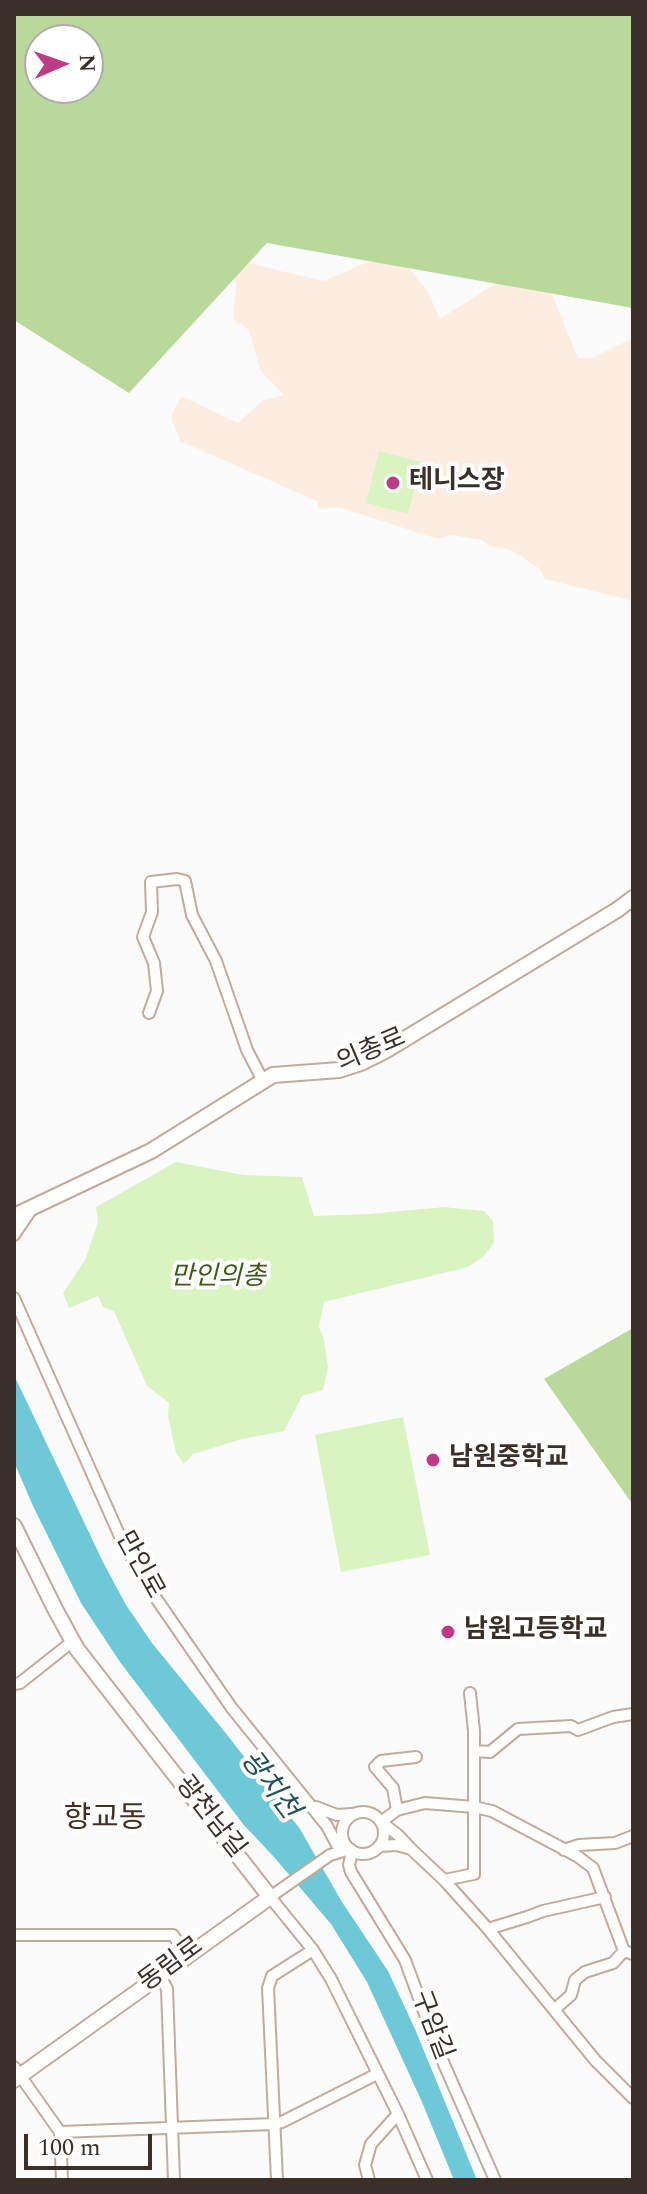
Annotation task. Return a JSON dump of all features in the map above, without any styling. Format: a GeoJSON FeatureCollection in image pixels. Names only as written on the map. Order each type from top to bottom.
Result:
{"type":"FeatureCollection","features":[{"type":"Feature","properties":{"kind":"street"},"geometry":{"type":"LineString","coordinates":[[149,1013],[157,991],[154,963],[143,937],[152,912],[151,882],[177,879],[185,881],[192,915],[216,961],[247,1050],[263,1081]]}},
{"type":"Feature","properties":{"kind":"street","name":"의총로"},"geometry":{"type":"LineString","coordinates":[[14,1216],[151,1151],[273,1075],[339,1070],[361,1063],[402,1042],[633,898]]}},
{"type":"Feature","properties":{"kind":"street"},"geometry":{"type":"LineString","coordinates":[[14,1235],[31,1209]]}},
{"type":"Feature","properties":{"kind":"street","name":"만인로"},"geometry":{"type":"LineString","coordinates":[[14,1298],[122,1541],[151,1591],[231,1707],[311,1804],[338,1843]]}},
{"type":"Feature","properties":{"kind":"street","name":"광천남길"},"geometry":{"type":"LineString","coordinates":[[14,1526],[73,1641],[274,1895],[313,1950],[331,1979],[398,2114],[427,2180]]}},
{"type":"Feature","properties":{"kind":"street"},"geometry":{"type":"LineString","coordinates":[[14,1684],[20,1683],[73,1641]]}},
{"type":"Feature","properties":{"kind":"street"},"geometry":{"type":"LineString","coordinates":[[444,1880],[474,1874],[474,1751],[470,1693]]}},
{"type":"Feature","properties":{"kind":"street"},"geometry":{"type":"LineString","coordinates":[[474,1751],[490,1752],[518,1729],[571,1726],[578,1730],[613,1717],[633,1714]]}},
{"type":"Feature","properties":{"kind":"street"},"geometry":{"type":"LineString","coordinates":[[397,1810],[393,1788],[375,1767],[381,1761],[416,1757]]}},
{"type":"Feature","properties":{"kind":"street"},"geometry":{"type":"LineString","coordinates":[[381,1822],[397,1810],[425,1803],[474,1807],[492,1811],[593,1868],[628,1953],[613,1963],[585,1972],[575,1980],[571,1995],[555,2009]]}},
{"type":"Feature","properties":{"kind":"street"},"geometry":{"type":"LineString","coordinates":[[311,1804],[333,1814],[369,1812],[398,1835],[488,1929],[595,2060],[633,2098]]}},
{"type":"Feature","properties":{"kind":"street"},"geometry":{"type":"LineString","coordinates":[[338,1843],[346,1820],[352,1814]]}},
{"type":"Feature","properties":{"kind":"street"},"geometry":{"type":"LineString","coordinates":[[379,1846],[384,1831],[381,1822]]}},
{"type":"Feature","properties":{"kind":"street"},"geometry":{"type":"LineString","coordinates":[[564,1850],[579,1845],[615,1843],[633,1836]]}},
{"type":"Feature","properties":{"kind":"street"},"geometry":{"type":"LineString","coordinates":[[338,1843],[354,1851],[368,1853],[379,1846],[397,1845],[411,1849]]}},
{"type":"Feature","properties":{"kind":"street"},"geometry":{"type":"LineString","coordinates":[[338,1843],[354,1851]]}},
{"type":"Feature","properties":{"kind":"street","name":"동림로"},"geometry":{"type":"LineString","coordinates":[[16,2074],[274,1895],[338,1843]]}},
{"type":"Feature","properties":{"kind":"street","name":"구암길"},"geometry":{"type":"LineString","coordinates":[[354,1851],[354,1877],[405,1960],[440,2055],[495,2180]]}},
{"type":"Feature","properties":{"kind":"street"},"geometry":{"type":"LineString","coordinates":[[488,1929],[543,1911],[605,1897]]}},
{"type":"Feature","properties":{"kind":"street"},"geometry":{"type":"LineString","coordinates":[[14,1935],[173,1935],[187,1955]]}},
{"type":"Feature","properties":{"kind":"street"},"geometry":{"type":"LineString","coordinates":[[277,2180],[268,1988],[272,1976],[313,1950]]}},
{"type":"Feature","properties":{"kind":"street"},"geometry":{"type":"LineString","coordinates":[[160,1975],[167,1989],[174,2180]]}},
{"type":"Feature","properties":{"kind":"street"},"geometry":{"type":"LineString","coordinates":[[16,2074],[60,2132],[62,2180]]}},
{"type":"Feature","properties":{"kind":"street"},"geometry":{"type":"LineString","coordinates":[[60,2132],[274,2124],[377,2074]]}},
{"type":"Feature","properties":{"kind":"street"},"geometry":{"type":"LineString","coordinates":[[369,2180],[365,2165],[371,2144],[398,2114]]}},
{"type":"Feature","properties":{"kind":"shaded area"},"geometry":{"type":"Polygon","coordinates":[[[395,250],[428,292],[440,319],[537,257],[578,358],[592,358],[633,338],[633,601],[545,579],[540,569],[511,550],[490,546],[482,540],[451,535],[438,539],[338,507],[318,509],[317,501],[180,441],[171,417],[181,396],[238,423],[263,400],[284,395],[260,370],[249,330],[233,319],[236,285],[225,257],[324,281],[395,250]]]}},
{"type":"Feature","properties":{"kind":"green space"},"geometry":{"type":"Polygon","coordinates":[[[14,14],[633,14],[633,308],[267,243],[129,393],[14,320],[14,14]]]}},
{"type":"Feature","properties":{"kind":"green space","name":"테니스장"},"geometry":{"type":"Polygon","coordinates":[[[379,451],[421,462],[408,514],[366,503],[379,451]]]}},
{"type":"Feature","properties":{"kind":"green space","name":"만인의총"},"geometry":{"type":"Polygon","coordinates":[[[176,1162],[243,1175],[302,1177],[314,1216],[444,1207],[484,1211],[493,1221],[494,1243],[483,1257],[468,1267],[324,1302],[319,1326],[328,1368],[323,1390],[302,1396],[284,1431],[242,1439],[193,1454],[184,1464],[176,1453],[168,1416],[169,1403],[147,1386],[114,1311],[103,1307],[98,1296],[69,1308],[63,1293],[85,1260],[98,1222],[96,1207],[176,1162]]]}},
{"type":"Feature","properties":{"kind":"green space"},"geometry":{"type":"Polygon","coordinates":[[[633,1328],[633,1505],[544,1379],[633,1328]]]}},
{"type":"Feature","properties":{"kind":"green space"},"geometry":{"type":"Polygon","coordinates":[[[403,1417],[430,1555],[341,1572],[315,1435],[403,1417]]]}},
{"type":"Feature","properties":{"kind":"water"},"geometry":{"type":"Polygon","coordinates":[[[14,1375],[126,1605],[152,1643],[300,1829],[342,1902],[388,1971],[477,2180],[454,2180],[367,1982],[331,1924],[243,1824],[120,1662],[81,1603],[14,1462],[14,1375]]]}},
{"type":"Feature","properties":{"kind":"place","name":"테니스장"},"geometry":{"type":"Point","coordinates":[393,483]}},
{"type":"Feature","properties":{"kind":"place","name":"남원중학교"},"geometry":{"type":"Point","coordinates":[433,1460]}},
{"type":"Feature","properties":{"kind":"place","name":"남원고등학교"},"geometry":{"type":"Point","coordinates":[448,1632]}},
{"type":"Feature","properties":{"kind":"district","name":"향교동"},"geometry":{"type":"Point","coordinates":[105,1821]}},
{"type":"Feature","properties":{"kind":"water label","name":"광치천"},"geometry":{"type":"Point","coordinates":[268,1786]}}]}
